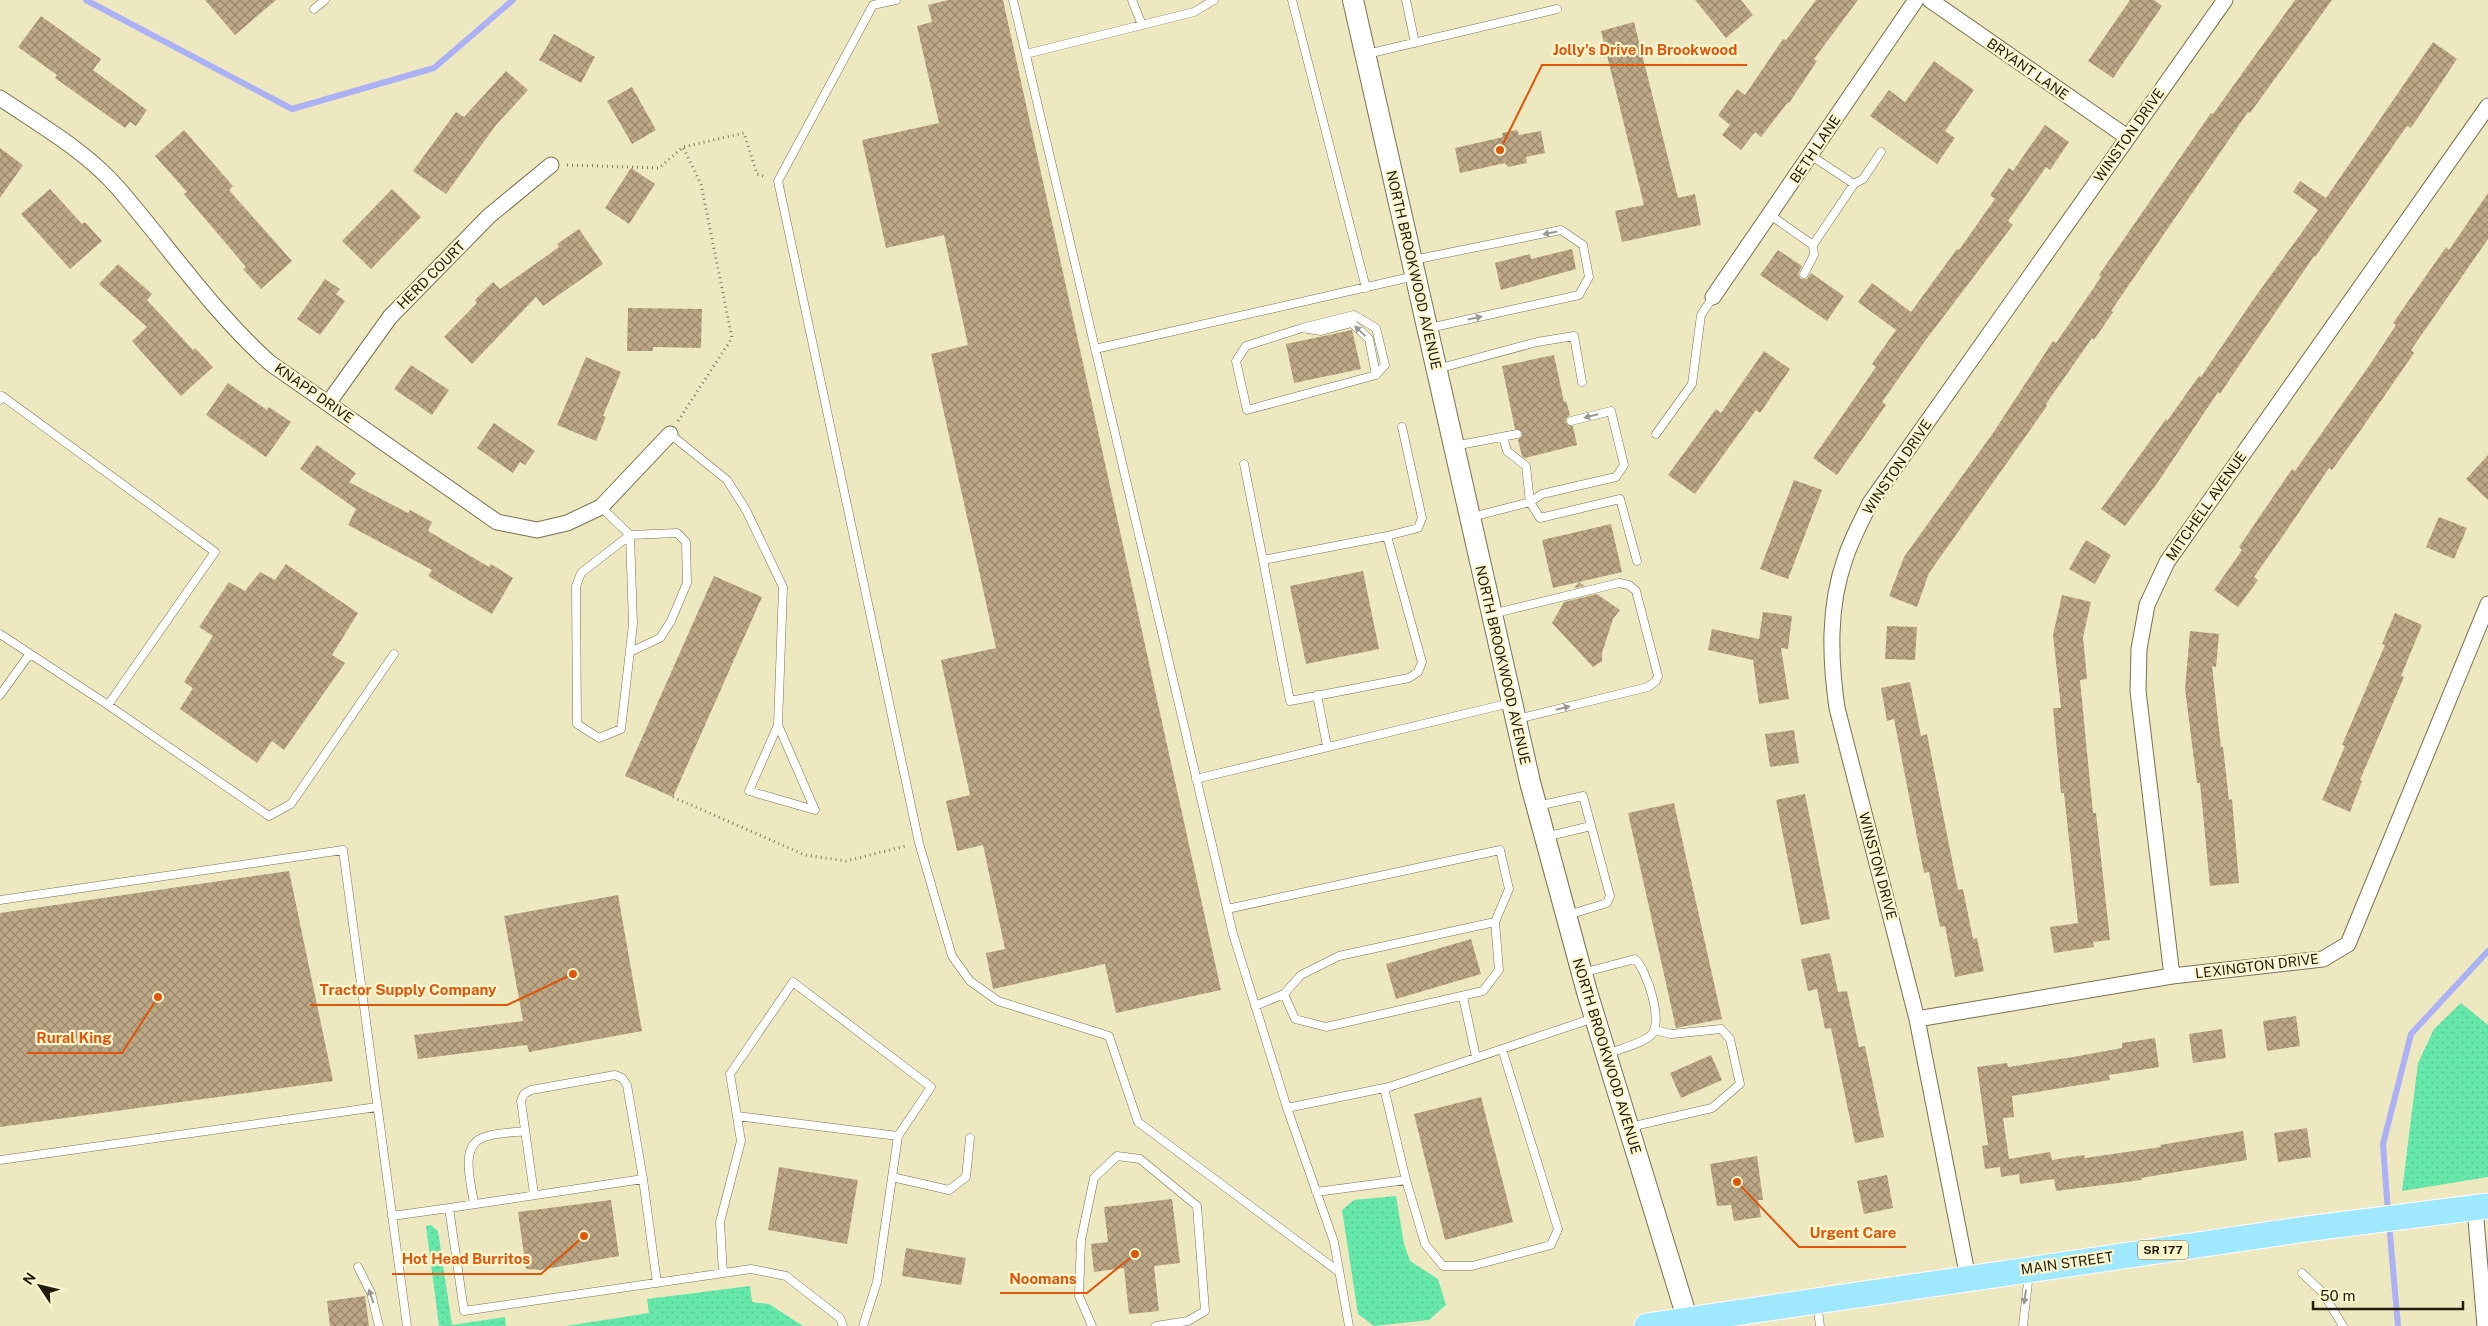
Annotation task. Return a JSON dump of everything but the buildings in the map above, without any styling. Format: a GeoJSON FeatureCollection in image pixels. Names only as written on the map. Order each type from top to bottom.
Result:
{"type":"FeatureCollection","features":[{"type":"Feature","properties":{"kind":"main road","name":"MAIN STREET"},"geometry":{"type":"LineString","coordinates":[[1647,1326],[1688,1324],[1816,1301],[1968,1278],[2482,1207]]}},
{"type":"Feature","properties":{"kind":"street","name":"NORTH BROOKWOOD AVENUE"},"geometry":{"type":"LineString","coordinates":[[1353,0],[1537,806],[1594,1018],[1688,1324]]}},
{"type":"Feature","properties":{"kind":"street","name":"BETH LANE"},"geometry":{"type":"LineString","coordinates":[[1713,297],[1916,0]]}},
{"type":"Feature","properties":{"kind":"street","name":"BRYANT LANE"},"geometry":{"type":"LineString","coordinates":[[1930,0],[2127,137]]}},
{"type":"Feature","properties":{"kind":"street","name":"WINSTON DRIVE"},"geometry":{"type":"LineString","coordinates":[[1968,1278],[1917,1019],[1837,708],[1831,667],[1833,611],[1844,560],[1870,503],[2225,0]]}},
{"type":"Feature","properties":{"kind":"street","name":"KNAPP DRIVE"},"geometry":{"type":"LineString","coordinates":[[0,98],[69,145],[117,187],[201,292],[242,338],[270,363],[329,402],[497,522],[537,530],[567,523],[601,507],[670,434]]}},
{"type":"Feature","properties":{"kind":"street","name":"MITCHELL AVENUE"},"geometry":{"type":"LineString","coordinates":[[2172,976],[2138,691],[2139,649],[2147,605],[2167,562],[2488,106]]}},
{"type":"Feature","properties":{"kind":"street","name":"HERD COURT"},"geometry":{"type":"LineString","coordinates":[[329,402],[390,316],[489,216],[551,165]]}},
{"type":"Feature","properties":{"kind":"street","name":"LEXINGTON DRIVE"},"geometry":{"type":"LineString","coordinates":[[1917,1019],[2172,976],[2323,959],[2348,944],[2488,604]]}},
{"type":"Feature","properties":{"kind":"street"},"geometry":{"type":"LineString","coordinates":[[2482,1207],[2485,1326]]}},
{"type":"Feature","properties":{"kind":"lane"},"geometry":{"type":"LineString","coordinates":[[314,9],[325,0]]}},
{"type":"Feature","properties":{"kind":"lane"},"geometry":{"type":"LineString","coordinates":[[896,0],[873,5],[778,181],[919,843],[952,956],[970,981],[998,1001],[1109,1036],[1138,1122],[1339,1272]]}},
{"type":"Feature","properties":{"kind":"lane"},"geometry":{"type":"LineString","coordinates":[[1013,0],[1227,909],[1287,1108],[1334,1242],[1349,1326]]}},
{"type":"Feature","properties":{"kind":"lane"},"geometry":{"type":"LineString","coordinates":[[1132,0],[1142,25]]}},
{"type":"Feature","properties":{"kind":"lane"},"geometry":{"type":"LineString","coordinates":[[1026,54],[1194,12],[1214,0]]}},
{"type":"Feature","properties":{"kind":"lane"},"geometry":{"type":"LineString","coordinates":[[1292,0],[1366,288]]}},
{"type":"Feature","properties":{"kind":"lane"},"geometry":{"type":"LineString","coordinates":[[1406,0],[1415,43]]}},
{"type":"Feature","properties":{"kind":"lane"},"geometry":{"type":"LineString","coordinates":[[1365,55],[1556,9]]}},
{"type":"Feature","properties":{"kind":"lane"},"geometry":{"type":"LineString","coordinates":[[1804,274],[1814,255],[1813,245],[1854,184],[1863,179],[1881,152]]}},
{"type":"Feature","properties":{"kind":"lane"},"geometry":{"type":"LineString","coordinates":[[1810,155],[1854,184]]}},
{"type":"Feature","properties":{"kind":"lane"},"geometry":{"type":"LineString","coordinates":[[1770,215],[1813,245]]}},
{"type":"Feature","properties":{"kind":"lane"},"geometry":{"type":"LineString","coordinates":[[1095,349],[1366,288],[1414,268],[1561,230],[1583,245],[1588,277],[1579,296],[1427,328]]}},
{"type":"Feature","properties":{"kind":"lane"},"geometry":{"type":"LineString","coordinates":[[1656,434],[1692,384],[1701,315],[1713,297]]}},
{"type":"Feature","properties":{"kind":"lane"},"geometry":{"type":"LineString","coordinates":[[1354,315],[1376,328],[1385,365],[1376,375],[1247,410],[1236,361],[1246,346],[1302,328],[1354,315]]}},
{"type":"Feature","properties":{"kind":"lane"},"geometry":{"type":"LineString","coordinates":[[1302,328],[1322,331],[1352,323],[1369,338],[1376,375]]}},
{"type":"Feature","properties":{"kind":"lane"},"geometry":{"type":"LineString","coordinates":[[1437,369],[1537,342],[1574,336],[1582,382]]}},
{"type":"Feature","properties":{"kind":"lane"},"geometry":{"type":"LineString","coordinates":[[0,400],[2,396],[216,552],[108,705]]}},
{"type":"Feature","properties":{"kind":"lane"},"geometry":{"type":"LineString","coordinates":[[1470,517],[1530,502],[1542,494],[1616,477],[1624,465],[1611,411],[1571,421]]}},
{"type":"Feature","properties":{"kind":"lane"},"geometry":{"type":"LineString","coordinates":[[1263,560],[1387,536],[1418,528],[1422,518],[1402,427]]}},
{"type":"Feature","properties":{"kind":"lane"},"geometry":{"type":"LineString","coordinates":[[670,434],[727,480],[746,510],[783,587],[778,725],[749,791],[815,810],[778,725]]}},
{"type":"Feature","properties":{"kind":"lane"},"geometry":{"type":"LineString","coordinates":[[1454,446],[1516,434]]}},
{"type":"Feature","properties":{"kind":"lane"},"geometry":{"type":"LineString","coordinates":[[1503,437],[1508,452],[1526,466],[1530,502],[1540,518],[1620,499],[1637,561]]}},
{"type":"Feature","properties":{"kind":"lane"},"geometry":{"type":"LineString","coordinates":[[1244,464],[1290,701],[1409,678],[1418,672],[1422,662],[1387,536]]}},
{"type":"Feature","properties":{"kind":"lane"},"geometry":{"type":"LineString","coordinates":[[601,507],[630,535],[633,624],[621,729],[599,738],[577,724],[576,586],[581,574],[630,535],[677,533],[686,542],[687,583],[671,621],[660,638],[630,652]]}},
{"type":"Feature","properties":{"kind":"lane"},"geometry":{"type":"LineString","coordinates":[[1196,779],[1327,746],[1648,687],[1656,681],[1658,676],[1636,591],[1629,585],[1619,583],[1492,614]]}},
{"type":"Feature","properties":{"kind":"lane"},"geometry":{"type":"LineString","coordinates":[[0,634],[29,655],[108,705],[269,816],[290,804],[394,654]]}},
{"type":"Feature","properties":{"kind":"lane"},"geometry":{"type":"LineString","coordinates":[[0,695],[29,655]]}},
{"type":"Feature","properties":{"kind":"lane"},"geometry":{"type":"LineString","coordinates":[[1318,695],[1327,746]]}},
{"type":"Feature","properties":{"kind":"lane"},"geometry":{"type":"LineString","coordinates":[[1537,806],[1583,796],[1610,896],[1607,904],[1601,907],[1566,916]]}},
{"type":"Feature","properties":{"kind":"lane"},"geometry":{"type":"LineString","coordinates":[[1545,837],[1591,826]]}},
{"type":"Feature","properties":{"kind":"lane"},"geometry":{"type":"LineString","coordinates":[[0,900],[343,850],[407,1326]]}},
{"type":"Feature","properties":{"kind":"lane"},"geometry":{"type":"LineString","coordinates":[[1227,909],[1500,850],[1509,889],[1495,922],[1499,970],[1483,991],[1326,1027],[1295,1019],[1284,994]]}},
{"type":"Feature","properties":{"kind":"lane"},"geometry":{"type":"LineString","coordinates":[[1255,1006],[1284,994],[1301,975],[1339,956],[1495,922]]}},
{"type":"Feature","properties":{"kind":"lane"},"geometry":{"type":"LineString","coordinates":[[1582,973],[1635,959],[1642,966],[1657,1019],[1655,1030],[1650,1037],[1606,1054]]}},
{"type":"Feature","properties":{"kind":"lane"},"geometry":{"type":"LineString","coordinates":[[723,1273],[720,1222],[741,1141],[730,1074],[793,982],[931,1087],[898,1136],[877,1282],[864,1326]]}},
{"type":"Feature","properties":{"kind":"lane"},"geometry":{"type":"LineString","coordinates":[[1463,997],[1476,1058]]}},
{"type":"Feature","properties":{"kind":"lane"},"geometry":{"type":"LineString","coordinates":[[1287,1108],[1384,1088],[1594,1018]]}},
{"type":"Feature","properties":{"kind":"lane"},"geometry":{"type":"LineString","coordinates":[[1628,1128],[1712,1108],[1740,1084],[1730,1039],[1720,1029],[1671,1034],[1655,1030]]}},
{"type":"Feature","properties":{"kind":"lane"},"geometry":{"type":"LineString","coordinates":[[1384,1088],[1406,1180],[1424,1244],[1443,1266],[1472,1266],[1551,1245],[1558,1229],[1502,1049]]}},
{"type":"Feature","properties":{"kind":"lane"},"geometry":{"type":"LineString","coordinates":[[534,1194],[521,1101],[524,1094],[531,1090],[614,1075],[622,1078],[627,1085],[643,1179],[657,1283]]}},
{"type":"Feature","properties":{"kind":"lane"},"geometry":{"type":"LineString","coordinates":[[0,1160],[378,1107]]}},
{"type":"Feature","properties":{"kind":"lane"},"geometry":{"type":"LineString","coordinates":[[737,1116],[898,1136]]}},
{"type":"Feature","properties":{"kind":"lane"},"geometry":{"type":"LineString","coordinates":[[474,1204],[468,1157],[472,1147],[481,1138],[525,1131]]}},
{"type":"Feature","properties":{"kind":"lane"},"geometry":{"type":"LineString","coordinates":[[892,1178],[949,1190],[966,1177],[970,1138]]}},
{"type":"Feature","properties":{"kind":"lane"},"geometry":{"type":"LineString","coordinates":[[1092,1326],[1079,1296],[1081,1240],[1094,1178],[1117,1156],[1140,1160],[1197,1206],[1205,1311],[1188,1321],[1156,1326]]}},
{"type":"Feature","properties":{"kind":"lane"},"geometry":{"type":"LineString","coordinates":[[392,1216],[643,1179]]}},
{"type":"Feature","properties":{"kind":"lane"},"geometry":{"type":"LineString","coordinates":[[1316,1192],[1406,1180]]}},
{"type":"Feature","properties":{"kind":"lane"},"geometry":{"type":"LineString","coordinates":[[449,1208],[464,1311],[751,1269],[786,1276],[840,1318],[843,1326]]}},
{"type":"Feature","properties":{"kind":"lane"},"geometry":{"type":"LineString","coordinates":[[358,1268],[371,1293],[378,1326]]}},
{"type":"Feature","properties":{"kind":"lane"},"geometry":{"type":"LineString","coordinates":[[2023,1326],[2030,1269]]}},
{"type":"Feature","properties":{"kind":"lane"},"geometry":{"type":"LineString","coordinates":[[2302,1273],[2323,1293],[2342,1326]]}},
{"type":"Feature","properties":{"kind":"lane"},"geometry":{"type":"LineString","coordinates":[[1816,1301],[1820,1326]]}},
{"type":"Feature","properties":{"kind":"path"},"geometry":{"type":"LineString","coordinates":[[551,165],[659,168],[682,148],[744,134],[758,174],[778,181]]}},
{"type":"Feature","properties":{"kind":"path"},"geometry":{"type":"LineString","coordinates":[[670,434],[732,338],[701,184],[682,148]]}},
{"type":"Feature","properties":{"kind":"path"},"geometry":{"type":"LineString","coordinates":[[673,797],[805,855],[846,861],[919,843]]}},
{"type":"Feature","properties":{"kind":"green space"},"geometry":{"type":"Polygon","coordinates":[[[2461,1003],[2488,1025],[2488,1177],[2402,1191],[2418,1063],[2434,1029],[2461,1003]]]}},
{"type":"Feature","properties":{"kind":"green space"},"geometry":{"type":"Polygon","coordinates":[[[1396,1196],[1404,1244],[1410,1261],[1438,1279],[1446,1305],[1429,1320],[1374,1326],[1358,1314],[1342,1210],[1354,1200],[1396,1196]]]}},
{"type":"Feature","properties":{"kind":"green space"},"geometry":{"type":"Polygon","coordinates":[[[431,1225],[438,1231],[452,1325],[505,1317],[506,1326],[439,1326],[426,1226],[431,1225]]]}},
{"type":"Feature","properties":{"kind":"green space"},"geometry":{"type":"Polygon","coordinates":[[[750,1286],[752,1302],[769,1304],[803,1326],[566,1326],[649,1313],[647,1299],[750,1286]]]}},
{"type":"Feature","properties":{"kind":"waterway"},"geometry":{"type":"LineString","coordinates":[[86,0],[292,109],[434,68],[513,0]]}},
{"type":"Feature","properties":{"kind":"waterway"},"geometry":{"type":"LineString","coordinates":[[2388,1213],[2383,1144],[2411,1034],[2488,951]]}},
{"type":"Feature","properties":{"kind":"waterway"},"geometry":{"type":"LineString","coordinates":[[2389,1223],[2398,1326]]}},
{"type":"Feature","properties":{"kind":"place","name":"Jolly's Drive In Brookwood"},"geometry":{"type":"Point","coordinates":[1500,150]}},
{"type":"Feature","properties":{"kind":"place","name":"Tractor Supply Company"},"geometry":{"type":"Point","coordinates":[573,974]}},
{"type":"Feature","properties":{"kind":"place","name":"Rural King"},"geometry":{"type":"Point","coordinates":[158,997]}},
{"type":"Feature","properties":{"kind":"place","name":"Urgent Care"},"geometry":{"type":"Point","coordinates":[1737,1182]}},
{"type":"Feature","properties":{"kind":"place","name":"Hot Head Burritos"},"geometry":{"type":"Point","coordinates":[584,1236]}},
{"type":"Feature","properties":{"kind":"place","name":"Noomans"},"geometry":{"type":"Point","coordinates":[1135,1254]}}]}
